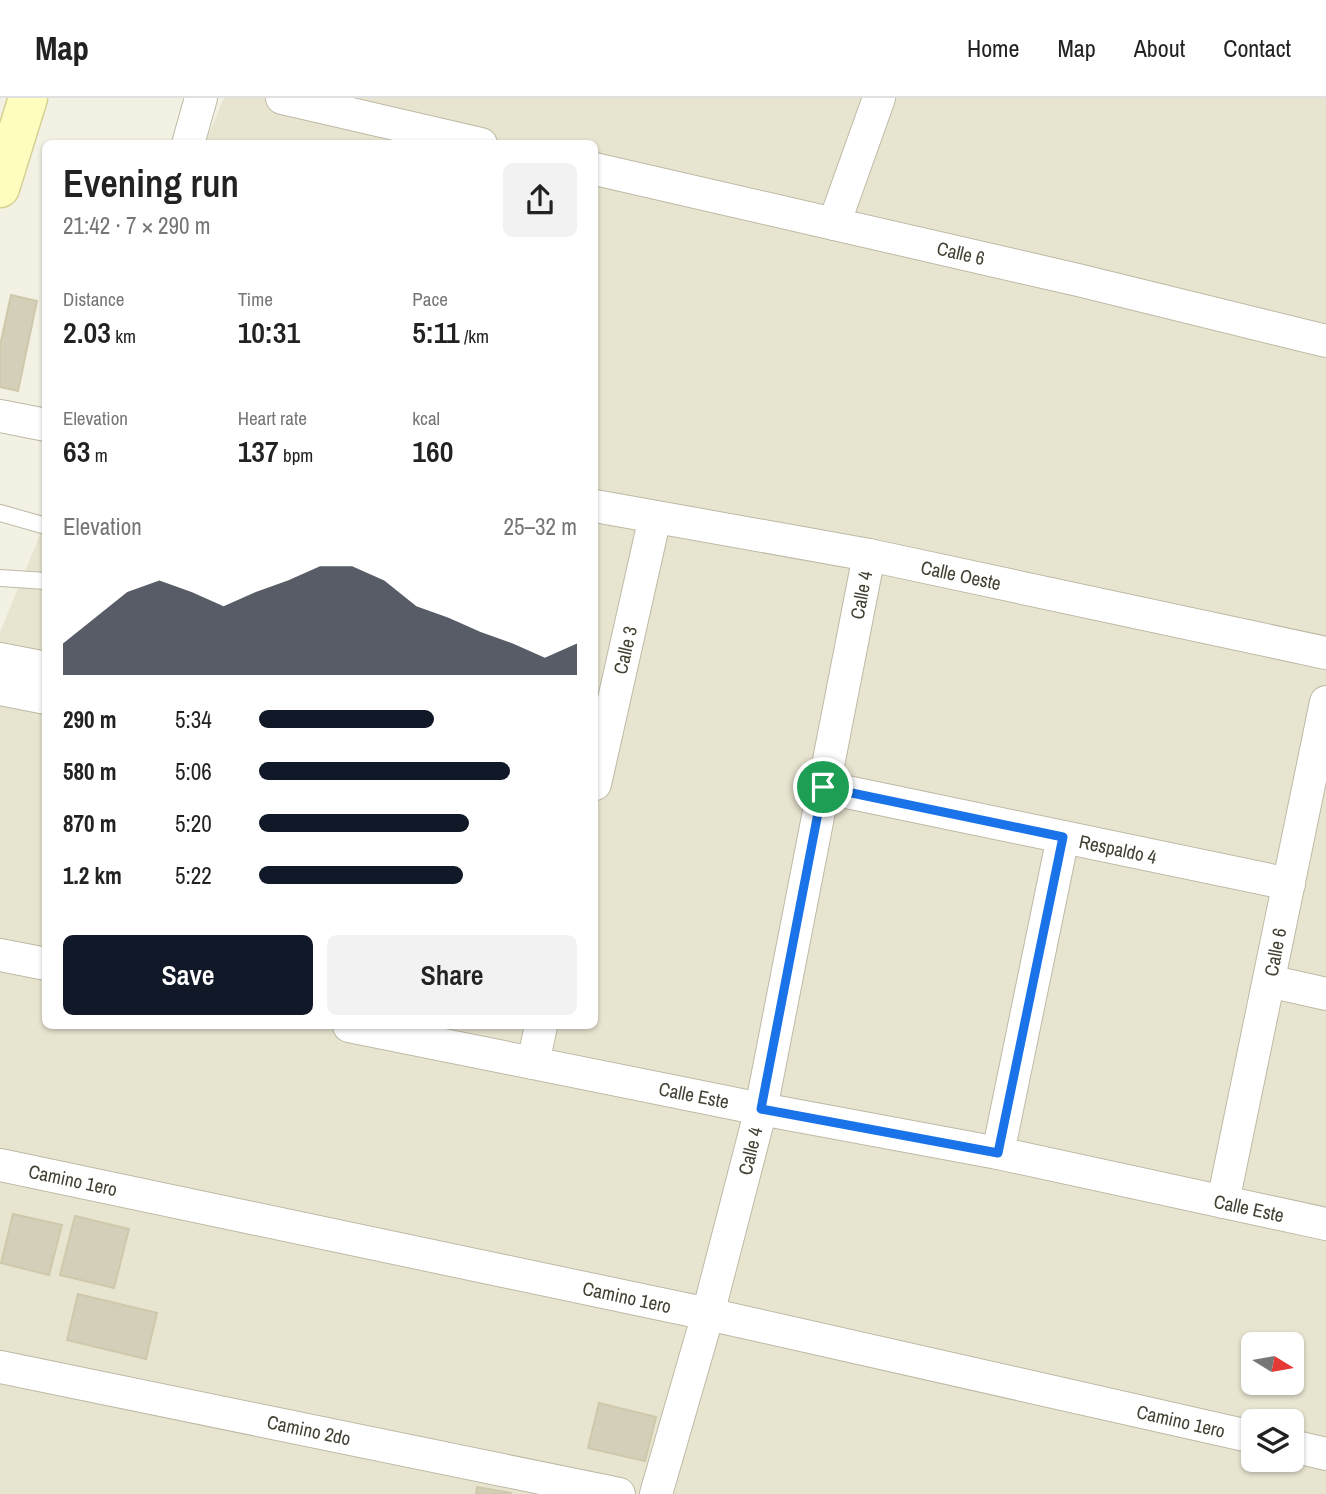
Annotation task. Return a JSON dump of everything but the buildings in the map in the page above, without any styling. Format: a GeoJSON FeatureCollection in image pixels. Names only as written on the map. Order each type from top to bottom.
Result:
{"type":"FeatureCollection","features":[{"type":"Feature","properties":{"kind":"main road"},"geometry":{"type":"LineString","coordinates":[[0,188],[28,98]]}},
{"type":"Feature","properties":{"kind":"street"},"geometry":{"type":"LineString","coordinates":[[189,140],[201,98]]}},
{"type":"Feature","properties":{"kind":"street"},"geometry":{"type":"LineString","coordinates":[[282,98],[464,140]]}},
{"type":"Feature","properties":{"kind":"street"},"geometry":{"type":"LineString","coordinates":[[834,224],[879,98]]}},
{"type":"Feature","properties":{"kind":"street","name":"Calle 6"},"geometry":{"type":"LineString","coordinates":[[598,170],[1326,341]]}},
{"type":"Feature","properties":{"kind":"street"},"geometry":{"type":"LineString","coordinates":[[0,416],[42,424]]}},
{"type":"Feature","properties":{"kind":"street","name":"Calle Oeste"},"geometry":{"type":"LineString","coordinates":[[598,507],[869,555],[1326,653]]}},
{"type":"Feature","properties":{"kind":"street","name":"Calle 3"},"geometry":{"type":"LineString","coordinates":[[598,771],[655,517]]}},
{"type":"Feature","properties":{"kind":"street","name":"Calle 4"},"geometry":{"type":"LineString","coordinates":[[656,1494],[708,1314],[761,1109],[869,555]]}},
{"type":"Feature","properties":{"kind":"street"},"geometry":{"type":"LineString","coordinates":[[0,659],[42,667]]}},
{"type":"Feature","properties":{"kind":"street"},"geometry":{"type":"LineString","coordinates":[[0,689],[42,697]]}},
{"type":"Feature","properties":{"kind":"street","name":"Calle 6"},"geometry":{"type":"LineString","coordinates":[[1223,1202],[1326,702]]}},
{"type":"Feature","properties":{"kind":"street","name":"Respaldo 4"},"geometry":{"type":"LineString","coordinates":[[823,787],[1289,884]]}},
{"type":"Feature","properties":{"kind":"street"},"geometry":{"type":"LineString","coordinates":[[998,1153],[1063,837]]}},
{"type":"Feature","properties":{"kind":"street"},"geometry":{"type":"LineString","coordinates":[[0,955],[42,963]]}},
{"type":"Feature","properties":{"kind":"street"},"geometry":{"type":"LineString","coordinates":[[1269,981],[1326,994]]}},
{"type":"Feature","properties":{"kind":"street","name":"Calle Este"},"geometry":{"type":"LineString","coordinates":[[364,1029],[761,1109],[998,1153],[1326,1224]]}},
{"type":"Feature","properties":{"kind":"street"},"geometry":{"type":"LineString","coordinates":[[533,1063],[540,1029]]}},
{"type":"Feature","properties":{"kind":"street","name":"Camino 1ero"},"geometry":{"type":"LineString","coordinates":[[0,1165],[708,1314],[1241,1434]]}},
{"type":"Feature","properties":{"kind":"street","name":"Camino 2do"},"geometry":{"type":"LineString","coordinates":[[0,1367],[619,1494]]}},
{"type":"Feature","properties":{"kind":"street"},"geometry":{"type":"LineString","coordinates":[[1304,1449],[1326,1454]]}},
{"type":"Feature","properties":{"kind":"lane"},"geometry":{"type":"LineString","coordinates":[[0,513],[42,525]]}},
{"type":"Feature","properties":{"kind":"lane"},"geometry":{"type":"LineString","coordinates":[[0,578],[42,580]]}},
{"type":"Feature","properties":{"kind":"shaded area"},"geometry":{"type":"Polygon","coordinates":[[[224,98],[1326,98],[1326,1494],[0,1494],[0,632],[42,530],[42,1029],[598,1029],[598,140],[206,140],[224,98]]]}},
{"type":"Feature","properties":{"kind":"route"},"geometry":{"type":"LineString","coordinates":[[823,787],[1063,837],[998,1153],[761,1109],[823,787]]}}]}
